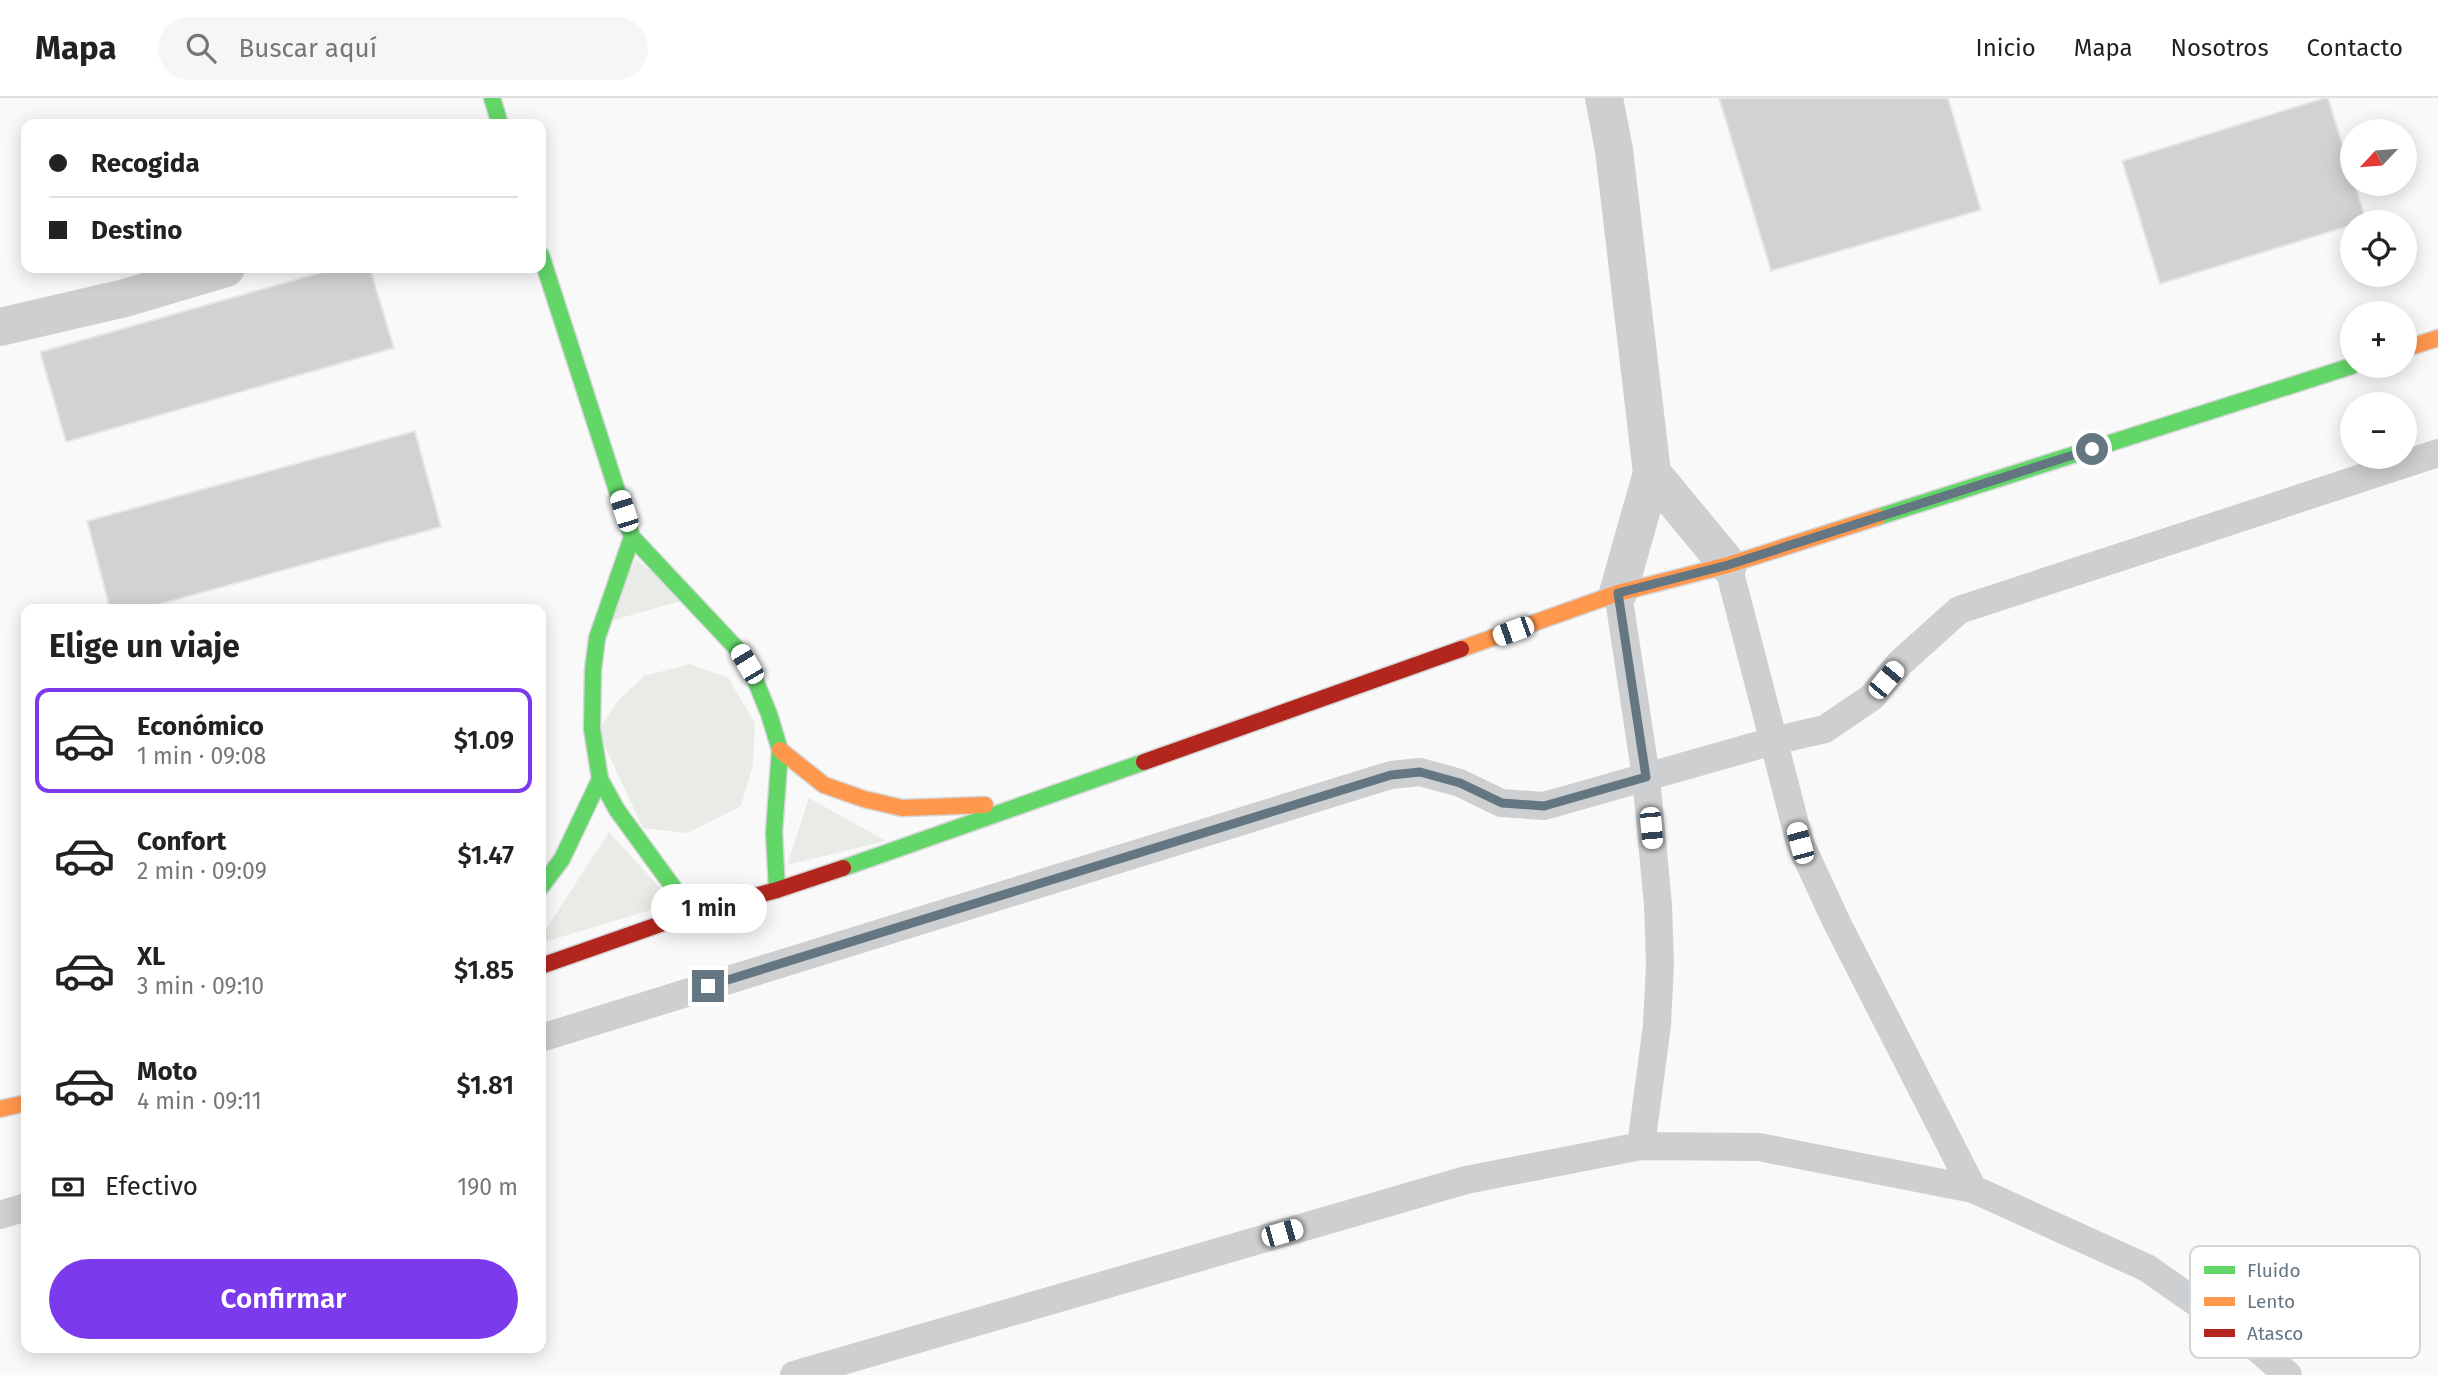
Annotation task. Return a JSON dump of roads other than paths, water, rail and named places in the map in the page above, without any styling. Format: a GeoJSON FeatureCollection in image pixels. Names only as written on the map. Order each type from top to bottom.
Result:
{"type":"FeatureCollection","features":[{"type":"Feature","properties":{"kind":"street"},"geometry":{"type":"LineString","coordinates":[[492,98],[498,119]]}},
{"type":"Feature","properties":{"kind":"street"},"geometry":{"type":"LineString","coordinates":[[1604,98],[1614,150],[1652,473],[1618,593]]}},
{"type":"Feature","properties":{"kind":"street"},"geometry":{"type":"LineString","coordinates":[[546,270],[632,537],[739,651],[754,677],[780,750],[774,822],[777,890]]}},
{"type":"Feature","properties":{"kind":"street"},"geometry":{"type":"LineString","coordinates":[[0,327],[125,298],[209,273]]}},
{"type":"Feature","properties":{"kind":"street"},"geometry":{"type":"LineString","coordinates":[[2417,345],[2438,338]]}},
{"type":"Feature","properties":{"kind":"street"},"geometry":{"type":"LineString","coordinates":[[546,963],[692,913],[777,890],[923,840],[1618,593],[1728,565],[2340,370]]}},
{"type":"Feature","properties":{"kind":"street"},"geometry":{"type":"LineString","coordinates":[[1652,473],[1728,565]]}},
{"type":"Feature","properties":{"kind":"street"},"geometry":{"type":"LineString","coordinates":[[632,537],[597,638],[593,670],[592,729],[600,779],[617,810],[692,913]]}},
{"type":"Feature","properties":{"kind":"street"},"geometry":{"type":"LineString","coordinates":[[780,750],[824,785],[902,808],[1019,804]]}},
{"type":"Feature","properties":{"kind":"street"},"geometry":{"type":"LineString","coordinates":[[546,880],[562,859],[600,779]]}},
{"type":"Feature","properties":{"kind":"street"},"geometry":{"type":"LineString","coordinates":[[0,1109],[21,1103]]}},
{"type":"Feature","properties":{"kind":"lane"},"geometry":{"type":"LineString","coordinates":[[546,1036],[1391,775],[1420,772],[1460,783],[1502,803],[1544,806],[1773,741],[1825,729],[1872,696],[1900,663],[1959,610],[2438,453]]}},
{"type":"Feature","properties":{"kind":"lane"},"geometry":{"type":"LineString","coordinates":[[1728,565],[1800,843],[1837,923],[1973,1189]]}},
{"type":"Feature","properties":{"kind":"lane"},"geometry":{"type":"LineString","coordinates":[[1618,593],[1646,777],[1658,905],[1660,963],[1657,1025],[1641,1146]]}},
{"type":"Feature","properties":{"kind":"lane"},"geometry":{"type":"LineString","coordinates":[[793,1375],[1466,1180],[1641,1146],[1759,1147],[1973,1189],[2147,1268],[2190,1298]]}},
{"type":"Feature","properties":{"kind":"lane"},"geometry":{"type":"LineString","coordinates":[[0,1215],[21,1209]]}},
{"type":"Feature","properties":{"kind":"lane"},"geometry":{"type":"LineString","coordinates":[[2268,1358],[2288,1375]]}}]}
